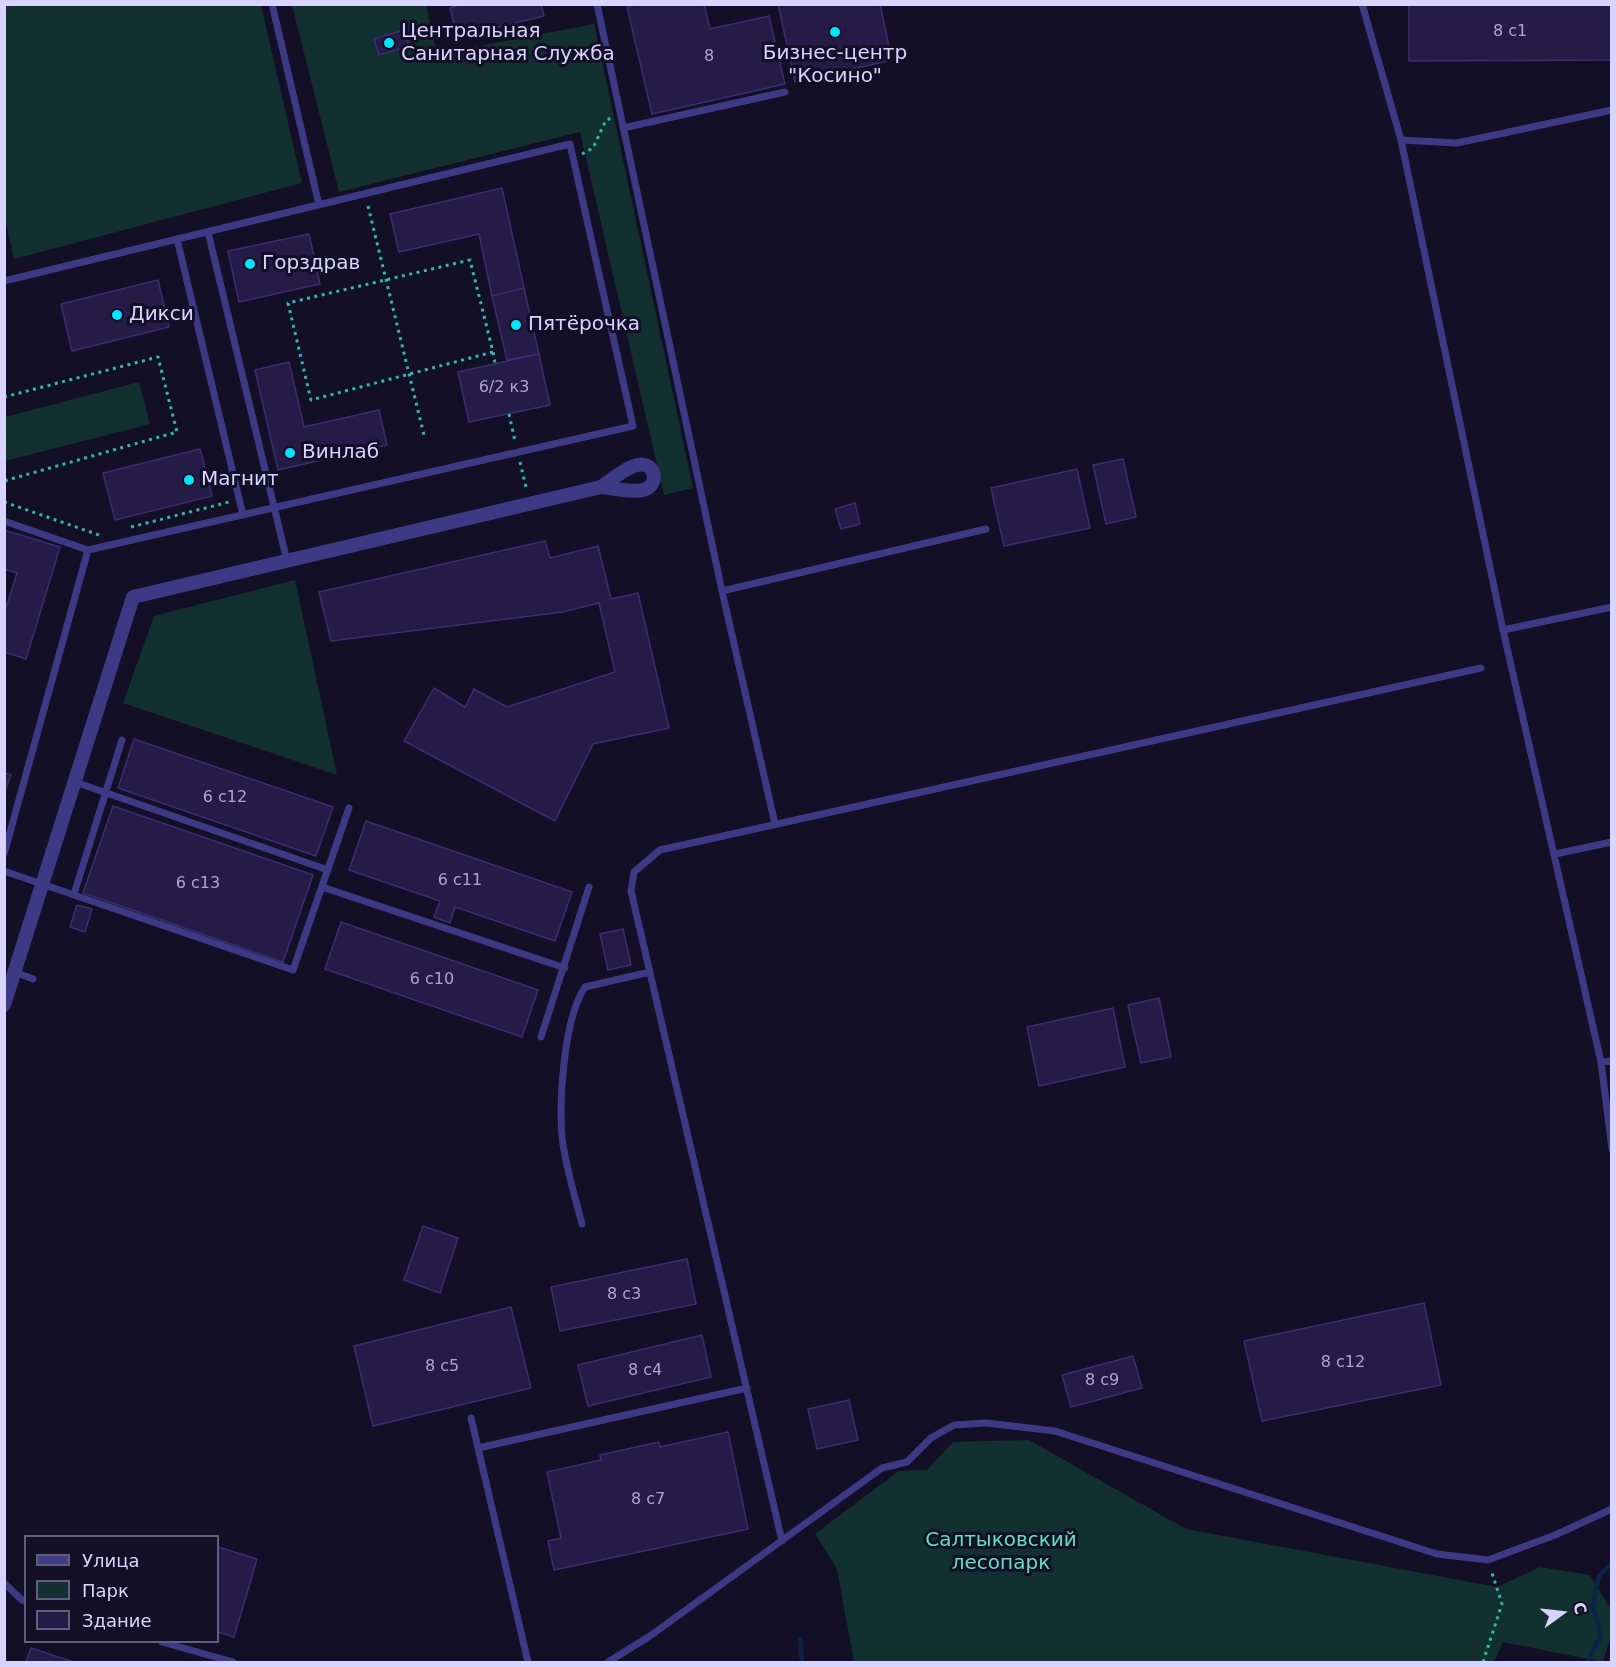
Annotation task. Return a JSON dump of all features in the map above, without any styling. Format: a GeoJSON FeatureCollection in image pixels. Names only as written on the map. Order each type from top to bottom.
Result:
{"type":"FeatureCollection","features":[{"type":"Feature","properties":{"kind":"street"},"geometry":{"type":"LineString","coordinates":[[4,1005],[133,597],[601,487]]}},
{"type":"Feature","properties":{"kind":"lane"},"geometry":{"type":"LineString","coordinates":[[272,4],[319,205]]}},
{"type":"Feature","properties":{"kind":"lane"},"geometry":{"type":"LineString","coordinates":[[597,4],[722,591],[775,824]]}},
{"type":"Feature","properties":{"kind":"lane"},"geometry":{"type":"LineString","coordinates":[[1362,4],[1401,140],[1503,630],[1601,1062],[1611,1149]]}},
{"type":"Feature","properties":{"kind":"lane"},"geometry":{"type":"LineString","coordinates":[[623,128],[785,92]]}},
{"type":"Feature","properties":{"kind":"lane"},"geometry":{"type":"LineString","coordinates":[[1401,140],[1457,143],[1611,110]]}},
{"type":"Feature","properties":{"kind":"lane"},"geometry":{"type":"LineString","coordinates":[[4,281],[570,144],[633,426],[88,550],[4,521]]}},
{"type":"Feature","properties":{"kind":"lane"},"geometry":{"type":"LineString","coordinates":[[208,232],[287,561]]}},
{"type":"Feature","properties":{"kind":"lane"},"geometry":{"type":"LineString","coordinates":[[177,239],[243,515]]}},
{"type":"Feature","properties":{"kind":"lane"},"geometry":{"type":"LineString","coordinates":[[722,591],[986,529]]}},
{"type":"Feature","properties":{"kind":"lane"},"geometry":{"type":"LineString","coordinates":[[4,854],[88,550]]}},
{"type":"Feature","properties":{"kind":"lane"},"geometry":{"type":"LineString","coordinates":[[1503,630],[1611,607]]}},
{"type":"Feature","properties":{"kind":"lane"},"geometry":{"type":"LineString","coordinates":[[782,1541],[631,891],[634,872],[660,850],[1481,668]]}},
{"type":"Feature","properties":{"kind":"lane"},"geometry":{"type":"LineString","coordinates":[[74,894],[122,740]]}},
{"type":"Feature","properties":{"kind":"lane"},"geometry":{"type":"LineString","coordinates":[[75,782],[328,870]]}},
{"type":"Feature","properties":{"kind":"lane"},"geometry":{"type":"LineString","coordinates":[[4,871],[293,970],[348,808]]}},
{"type":"Feature","properties":{"kind":"lane"},"geometry":{"type":"LineString","coordinates":[[1555,855],[1611,842]]}},
{"type":"Feature","properties":{"kind":"lane"},"geometry":{"type":"LineString","coordinates":[[322,887],[565,968]]}},
{"type":"Feature","properties":{"kind":"lane"},"geometry":{"type":"LineString","coordinates":[[541,1037],[565,968],[589,887]]}},
{"type":"Feature","properties":{"kind":"lane"},"geometry":{"type":"LineString","coordinates":[[15,972],[33,979]]}},
{"type":"Feature","properties":{"kind":"lane"},"geometry":{"type":"LineString","coordinates":[[582,1224],[562,1137],[563,1056],[578,1001],[585,987],[650,972]]}},
{"type":"Feature","properties":{"kind":"lane"},"geometry":{"type":"LineString","coordinates":[[1601,1062],[1611,1060]]}},
{"type":"Feature","properties":{"kind":"lane"},"geometry":{"type":"LineString","coordinates":[[478,1448],[747,1388]]}},
{"type":"Feature","properties":{"kind":"lane"},"geometry":{"type":"LineString","coordinates":[[471,1418],[528,1662]]}},
{"type":"Feature","properties":{"kind":"lane"},"geometry":{"type":"LineString","coordinates":[[608,1662],[650,1636],[882,1468],[907,1462],[931,1438],[954,1425],[986,1423],[1054,1431],[1437,1554],[1488,1560],[1555,1535],[1611,1509]]}},
{"type":"Feature","properties":{"kind":"lane"},"geometry":{"type":"LineString","coordinates":[[4,1583],[24,1600]]}},
{"type":"Feature","properties":{"kind":"lane"},"geometry":{"type":"LineString","coordinates":[[169,1643],[233,1662]]}},
{"type":"Feature","properties":{"kind":"path"},"geometry":{"type":"LineString","coordinates":[[572,156],[585,153],[593,148],[606,120],[620,116]]}},
{"type":"Feature","properties":{"kind":"path"},"geometry":{"type":"LineString","coordinates":[[368,206],[424,435]]}},
{"type":"Feature","properties":{"kind":"path"},"geometry":{"type":"LineString","coordinates":[[492,352],[311,400],[288,303],[470,260],[495,363]]}},
{"type":"Feature","properties":{"kind":"path"},"geometry":{"type":"LineString","coordinates":[[4,397],[158,357],[177,432],[4,481]]}},
{"type":"Feature","properties":{"kind":"path"},"geometry":{"type":"LineString","coordinates":[[130,527],[240,499]]}},
{"type":"Feature","properties":{"kind":"path"},"geometry":{"type":"LineString","coordinates":[[4,502],[98,536],[108,533]]}},
{"type":"Feature","properties":{"kind":"path"},"geometry":{"type":"LineString","coordinates":[[1483,1662],[1502,1604],[1488,1560]]}},
{"type":"Feature","properties":{"kind":"green space"},"geometry":{"type":"Polygon","coordinates":[[[4,5],[261,5],[302,183],[14,259],[4,214],[4,5]]]}},
{"type":"Feature","properties":{"kind":"green space"},"geometry":{"type":"Polygon","coordinates":[[[292,5],[426,5],[437,54],[594,24],[693,488],[664,495],[580,132],[339,192],[292,5]]]}},
{"type":"Feature","properties":{"kind":"green space"},"geometry":{"type":"Polygon","coordinates":[[[139,382],[150,424],[5,461],[5,417],[139,382]]]}},
{"type":"Feature","properties":{"kind":"green space"},"geometry":{"type":"Polygon","coordinates":[[[295,580],[337,775],[123,703],[154,616],[295,580]]]}},
{"type":"Feature","properties":{"kind":"green space","name":"Салтыковский лесопарк"},"geometry":{"type":"Polygon","coordinates":[[[1029,1440],[1186,1529],[1497,1587],[1540,1567],[1590,1575],[1611,1610],[1611,1635],[1603,1662],[1503,1642],[1494,1662],[854,1662],[837,1569],[815,1534],[899,1471],[927,1470],[953,1442],[1029,1440]]]}},
{"type":"Feature","properties":{"kind":"building"},"geometry":{"type":"Polygon","coordinates":[[[463,4],[541,4],[544,16],[457,37],[450,8],[463,4]]]}},
{"type":"Feature","properties":{"kind":"building"},"geometry":{"type":"Polygon","coordinates":[[[637,4],[704,4],[710,29],[769,16],[785,84],[652,114],[627,7],[637,4]]]}},
{"type":"Feature","properties":{"kind":"building","name":"Бизнес-центр \"Косино\""},"geometry":{"type":"Polygon","coordinates":[[[778,4],[880,4],[892,60],[795,82],[778,4]]]}},
{"type":"Feature","properties":{"kind":"building"},"geometry":{"type":"Polygon","coordinates":[[[1409,4],[1612,4],[1612,60],[1409,61],[1409,4]]]}},
{"type":"Feature","properties":{"kind":"building"},"geometry":{"type":"Polygon","coordinates":[[[404,30],[409,46],[379,55],[374,39],[404,30]]]}},
{"type":"Feature","properties":{"kind":"building"},"geometry":{"type":"Polygon","coordinates":[[[502,188],[524,288],[492,296],[479,234],[399,252],[390,214],[502,188]]]}},
{"type":"Feature","properties":{"kind":"building"},"geometry":{"type":"Polygon","coordinates":[[[309,234],[320,284],[239,302],[228,251],[309,234]]]}},
{"type":"Feature","properties":{"kind":"building"},"geometry":{"type":"Polygon","coordinates":[[[158,280],[169,327],[72,351],[61,304],[158,280]]]}},
{"type":"Feature","properties":{"kind":"building","name":"Пятёрочка"},"geometry":{"type":"Polygon","coordinates":[[[524,288],[539,354],[507,360],[492,296],[524,288]]]}},
{"type":"Feature","properties":{"kind":"building"},"geometry":{"type":"Polygon","coordinates":[[[539,354],[550,405],[469,422],[458,372],[539,354]]]}},
{"type":"Feature","properties":{"kind":"building"},"geometry":{"type":"Polygon","coordinates":[[[289,362],[304,427],[379,410],[387,445],[278,470],[255,370],[289,362]]]}},
{"type":"Feature","properties":{"kind":"building"},"geometry":{"type":"Polygon","coordinates":[[[200,449],[212,496],[115,520],[103,473],[200,449]]]}},
{"type":"Feature","properties":{"kind":"building"},"geometry":{"type":"Polygon","coordinates":[[[1123,459],[1136,517],[1106,524],[1093,465],[1123,459]]]}},
{"type":"Feature","properties":{"kind":"building"},"geometry":{"type":"Polygon","coordinates":[[[1077,469],[1090,528],[1004,546],[991,488],[1077,469]]]}},
{"type":"Feature","properties":{"kind":"building"},"geometry":{"type":"Polygon","coordinates":[[[855,503],[860,524],[841,529],[835,509],[855,503]]]}},
{"type":"Feature","properties":{"kind":"building"},"geometry":{"type":"Polygon","coordinates":[[[4,530],[60,547],[26,659],[4,652],[4,614],[17,573],[4,569],[4,530]]]}},
{"type":"Feature","properties":{"kind":"building"},"geometry":{"type":"Polygon","coordinates":[[[545,541],[550,558],[598,546],[611,599],[638,593],[669,728],[593,744],[555,821],[404,741],[434,688],[465,707],[474,689],[507,707],[615,672],[599,603],[563,612],[331,641],[319,592],[545,541]]]}},
{"type":"Feature","properties":{"kind":"building"},"geometry":{"type":"Polygon","coordinates":[[[134,739],[333,807],[316,856],[118,788],[134,739]]]}},
{"type":"Feature","properties":{"kind":"building"},"geometry":{"type":"Polygon","coordinates":[[[4,773],[11,775],[4,794],[4,773]]]}},
{"type":"Feature","properties":{"kind":"building"},"geometry":{"type":"Polygon","coordinates":[[[113,806],[313,875],[283,962],[83,893],[113,806]]]}},
{"type":"Feature","properties":{"kind":"building"},"geometry":{"type":"Polygon","coordinates":[[[366,821],[572,892],[555,941],[455,907],[450,923],[434,917],[440,901],[349,870],[366,821]]]}},
{"type":"Feature","properties":{"kind":"building"},"geometry":{"type":"Polygon","coordinates":[[[77,905],[92,909],[85,932],[70,927],[77,905]]]}},
{"type":"Feature","properties":{"kind":"building"},"geometry":{"type":"Polygon","coordinates":[[[341,922],[538,990],[522,1037],[325,969],[341,922]]]}},
{"type":"Feature","properties":{"kind":"building"},"geometry":{"type":"Polygon","coordinates":[[[623,929],[631,965],[608,970],[600,934],[623,929]]]}},
{"type":"Feature","properties":{"kind":"building"},"geometry":{"type":"Polygon","coordinates":[[[1159,998],[1171,1057],[1141,1063],[1128,1005],[1159,998]]]}},
{"type":"Feature","properties":{"kind":"building"},"geometry":{"type":"Polygon","coordinates":[[[1113,1008],[1125,1067],[1039,1086],[1027,1027],[1113,1008]]]}},
{"type":"Feature","properties":{"kind":"building"},"geometry":{"type":"Polygon","coordinates":[[[423,1226],[458,1238],[440,1293],[404,1280],[423,1226]]]}},
{"type":"Feature","properties":{"kind":"building"},"geometry":{"type":"Polygon","coordinates":[[[687,1259],[696,1304],[560,1331],[551,1287],[687,1259]]]}},
{"type":"Feature","properties":{"kind":"building"},"geometry":{"type":"Polygon","coordinates":[[[1424,1303],[1441,1385],[1262,1421],[1244,1341],[1424,1303]]]}},
{"type":"Feature","properties":{"kind":"building"},"geometry":{"type":"Polygon","coordinates":[[[511,1307],[531,1388],[373,1426],[354,1346],[511,1307]]]}},
{"type":"Feature","properties":{"kind":"building"},"geometry":{"type":"Polygon","coordinates":[[[702,1335],[711,1377],[588,1406],[578,1365],[702,1335]]]}},
{"type":"Feature","properties":{"kind":"building"},"geometry":{"type":"Polygon","coordinates":[[[1133,1356],[1142,1388],[1071,1407],[1062,1375],[1133,1356]]]}},
{"type":"Feature","properties":{"kind":"building"},"geometry":{"type":"Polygon","coordinates":[[[849,1400],[858,1440],[817,1449],[808,1409],[849,1400]]]}},
{"type":"Feature","properties":{"kind":"building"},"geometry":{"type":"Polygon","coordinates":[[[728,1432],[748,1529],[554,1570],[548,1541],[561,1538],[547,1472],[601,1460],[600,1455],[659,1442],[660,1447],[728,1432]]]}},
{"type":"Feature","properties":{"kind":"building"},"geometry":{"type":"Polygon","coordinates":[[[219,1547],[257,1559],[234,1637],[219,1632],[219,1547]]]}},
{"type":"Feature","properties":{"kind":"building"},"geometry":{"type":"Polygon","coordinates":[[[31,1648],[74,1662],[26,1662],[31,1648]]]}},
{"type":"Feature","properties":{"kind":"waterway"},"geometry":{"type":"LineString","coordinates":[[1587,1662],[1601,1635],[1593,1606],[1599,1576],[1612,1563]]}},
{"type":"Feature","properties":{"kind":"waterway"},"geometry":{"type":"LineString","coordinates":[[800,1640],[802,1662]]}},
{"type":"Feature","properties":{"kind":"place","name":"Бизнес-центр \"Косино\""},"geometry":{"type":"Point","coordinates":[835,32]}},
{"type":"Feature","properties":{"kind":"place","name":"Центральная Санитарная Служба"},"geometry":{"type":"Point","coordinates":[389,43]}},
{"type":"Feature","properties":{"kind":"place","name":"Горздрав"},"geometry":{"type":"Point","coordinates":[250,264]}},
{"type":"Feature","properties":{"kind":"place","name":"Дикси"},"geometry":{"type":"Point","coordinates":[117,315]}},
{"type":"Feature","properties":{"kind":"place","name":"Пятёрочка"},"geometry":{"type":"Point","coordinates":[516,325]}},
{"type":"Feature","properties":{"kind":"place","name":"Винлаб"},"geometry":{"type":"Point","coordinates":[290,453]}},
{"type":"Feature","properties":{"kind":"place","name":"Магнит"},"geometry":{"type":"Point","coordinates":[189,480]}}]}
